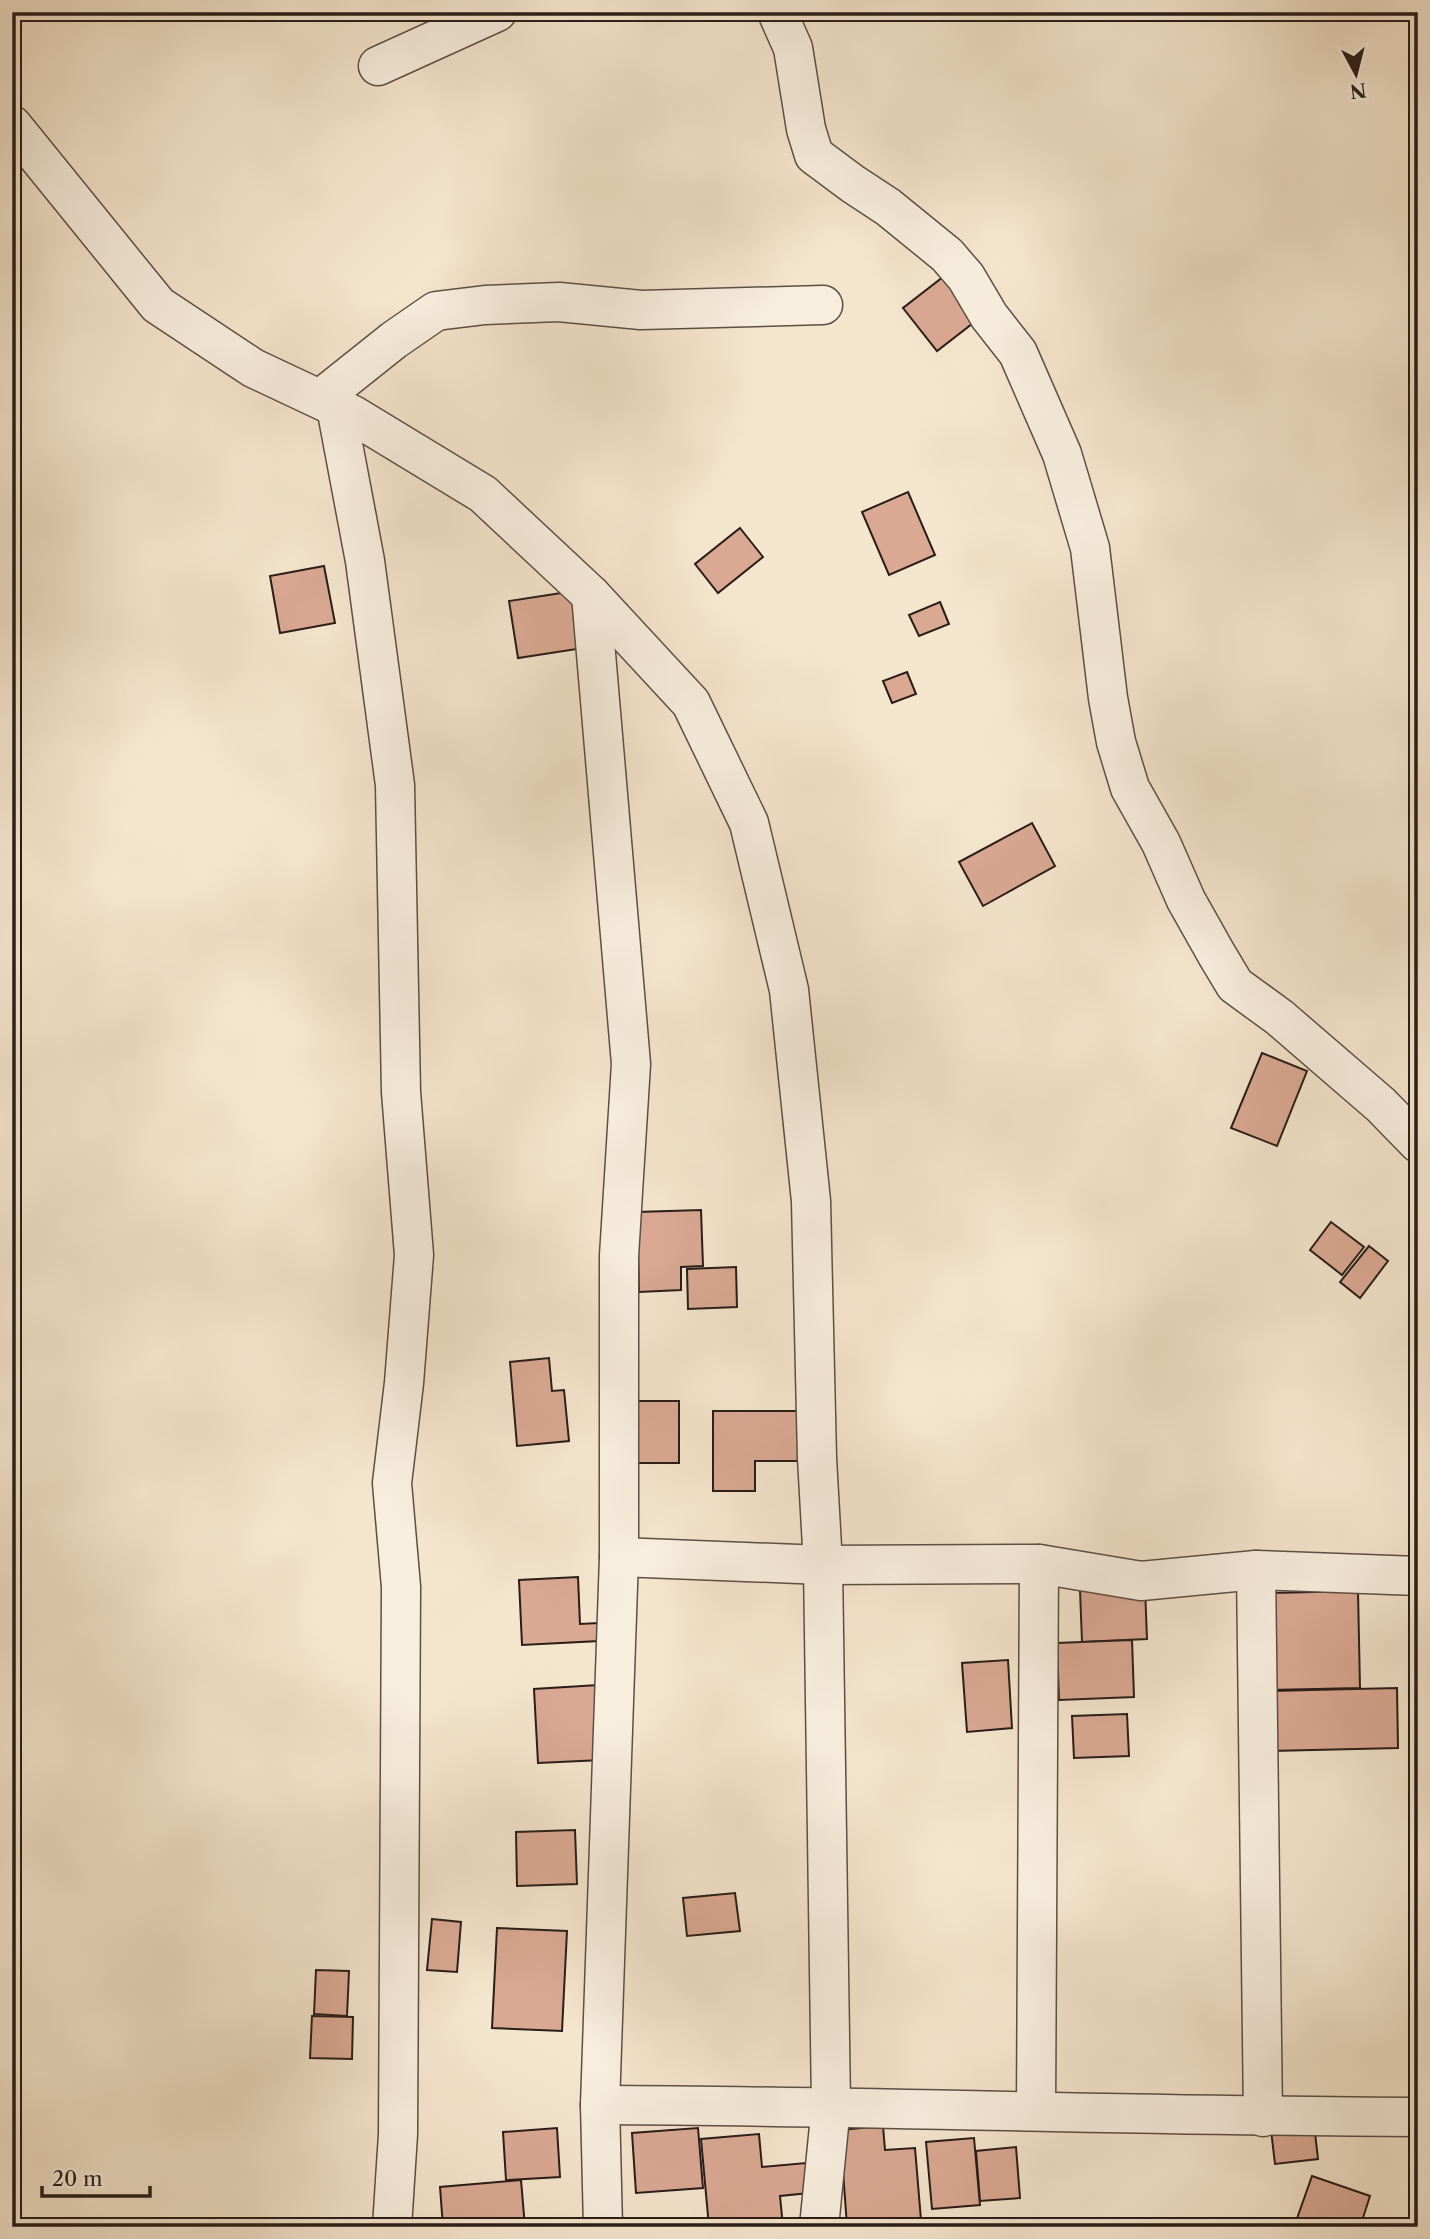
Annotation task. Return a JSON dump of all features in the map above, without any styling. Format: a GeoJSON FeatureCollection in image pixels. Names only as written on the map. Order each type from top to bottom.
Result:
{"type":"FeatureCollection","features":[{"type":"Feature","properties":{"kind":"street"},"geometry":{"type":"LineString","coordinates":[[378,66],[497,12]]}},
{"type":"Feature","properties":{"kind":"street"},"geometry":{"type":"LineString","coordinates":[[777,12],[793,48],[806,129],[814,155],[888,207],[947,255],[966,277],[989,316],[1018,353],[1062,454],[1090,548],[1108,698],[1116,742],[1130,788],[1161,842],[1186,900],[1235,985],[1279,1017],[1381,1105],[1418,1143]]}},
{"type":"Feature","properties":{"kind":"street"},"geometry":{"type":"LineString","coordinates":[[12,125],[158,305],[253,368],[353,415],[483,494],[591,595],[691,703],[749,824],[789,990],[811,1201],[817,1458],[823,1565],[831,2106],[819,2227]]}},
{"type":"Feature","properties":{"kind":"street"},"geometry":{"type":"LineString","coordinates":[[328,403],[394,340],[436,311],[485,304],[559,302],[640,310],[823,305]]}},
{"type":"Feature","properties":{"kind":"street"},"geometry":{"type":"LineString","coordinates":[[328,403],[365,561],[395,785],[401,1092],[414,1255],[404,1383],[392,1483],[401,1587],[398,2134],[392,2227]]}},
{"type":"Feature","properties":{"kind":"street"},"geometry":{"type":"LineString","coordinates":[[591,595],[631,1064],[619,1256],[619,1557],[600,2105],[603,2227]]}},
{"type":"Feature","properties":{"kind":"street"},"geometry":{"type":"LineString","coordinates":[[619,1557],[823,1565],[1039,1564],[1141,1581],[1256,1570],[1418,1576]]}},
{"type":"Feature","properties":{"kind":"street"},"geometry":{"type":"LineString","coordinates":[[1036,2111],[1039,1564]]}},
{"type":"Feature","properties":{"kind":"street"},"geometry":{"type":"LineString","coordinates":[[1256,1570],[1263,2116]]}},
{"type":"Feature","properties":{"kind":"street"},"geometry":{"type":"LineString","coordinates":[[600,2105],[831,2106],[1418,2117]]}},
{"type":"Feature","properties":{"kind":"building"},"geometry":{"type":"Polygon","coordinates":[[[943,277],[977,320],[937,351],[903,308],[943,277]]]}},
{"type":"Feature","properties":{"kind":"building"},"geometry":{"type":"Polygon","coordinates":[[[908,492],[935,555],[889,575],[862,512],[908,492]]]}},
{"type":"Feature","properties":{"kind":"building"},"geometry":{"type":"Polygon","coordinates":[[[740,528],[763,557],[718,593],[695,564],[740,528]]]}},
{"type":"Feature","properties":{"kind":"building"},"geometry":{"type":"Polygon","coordinates":[[[324,566],[335,623],[280,633],[270,576],[324,566]]]}},
{"type":"Feature","properties":{"kind":"building"},"geometry":{"type":"Polygon","coordinates":[[[581,590],[590,647],[518,658],[509,601],[581,590]]]}},
{"type":"Feature","properties":{"kind":"building"},"geometry":{"type":"Polygon","coordinates":[[[940,602],[949,624],[919,636],[909,615],[940,602]]]}},
{"type":"Feature","properties":{"kind":"building"},"geometry":{"type":"Polygon","coordinates":[[[907,672],[916,694],[892,703],[883,681],[907,672]]]}},
{"type":"Feature","properties":{"kind":"building"},"geometry":{"type":"Polygon","coordinates":[[[1032,823],[1055,866],[983,906],[959,862],[1032,823]]]}},
{"type":"Feature","properties":{"kind":"building"},"geometry":{"type":"Polygon","coordinates":[[[1262,1053],[1307,1071],[1277,1146],[1231,1128],[1262,1053]]]}},
{"type":"Feature","properties":{"kind":"building"},"geometry":{"type":"Polygon","coordinates":[[[701,1210],[703,1266],[681,1267],[681,1290],[639,1292],[637,1212],[701,1210]]]}},
{"type":"Feature","properties":{"kind":"building"},"geometry":{"type":"Polygon","coordinates":[[[1331,1222],[1364,1247],[1342,1275],[1310,1250],[1331,1222]]]}},
{"type":"Feature","properties":{"kind":"building"},"geometry":{"type":"Polygon","coordinates":[[[1369,1246],[1388,1261],[1360,1298],[1340,1282],[1369,1246]]]}},
{"type":"Feature","properties":{"kind":"building"},"geometry":{"type":"Polygon","coordinates":[[[736,1267],[737,1307],[688,1309],[687,1269],[736,1267]]]}},
{"type":"Feature","properties":{"kind":"building"},"geometry":{"type":"Polygon","coordinates":[[[549,1358],[552,1391],[564,1390],[569,1441],[517,1446],[510,1362],[549,1358]]]}},
{"type":"Feature","properties":{"kind":"building"},"geometry":{"type":"Polygon","coordinates":[[[629,1401],[679,1401],[679,1463],[629,1463],[629,1401]]]}},
{"type":"Feature","properties":{"kind":"building"},"geometry":{"type":"Polygon","coordinates":[[[713,1411],[799,1411],[799,1461],[755,1461],[755,1491],[713,1491],[713,1411]]]}},
{"type":"Feature","properties":{"kind":"building"},"geometry":{"type":"Polygon","coordinates":[[[578,1577],[580,1624],[598,1623],[599,1641],[522,1645],[519,1580],[578,1577]]]}},
{"type":"Feature","properties":{"kind":"building"},"geometry":{"type":"Polygon","coordinates":[[[1145,1587],[1147,1639],[1082,1642],[1080,1590],[1145,1587]]]}},
{"type":"Feature","properties":{"kind":"building"},"geometry":{"type":"Polygon","coordinates":[[[1358,1591],[1360,1688],[1266,1690],[1265,1593],[1358,1591]]]}},
{"type":"Feature","properties":{"kind":"building"},"geometry":{"type":"Polygon","coordinates":[[[1132,1640],[1134,1697],[1059,1700],[1057,1643],[1132,1640]]]}},
{"type":"Feature","properties":{"kind":"building"},"geometry":{"type":"Polygon","coordinates":[[[1008,1660],[1012,1728],[967,1732],[962,1663],[1008,1660]]]}},
{"type":"Feature","properties":{"kind":"building"},"geometry":{"type":"Polygon","coordinates":[[[598,1685],[602,1760],[538,1763],[534,1689],[598,1685]]]}},
{"type":"Feature","properties":{"kind":"building"},"geometry":{"type":"Polygon","coordinates":[[[1397,1688],[1398,1748],[1270,1751],[1269,1691],[1397,1688]]]}},
{"type":"Feature","properties":{"kind":"building"},"geometry":{"type":"Polygon","coordinates":[[[1127,1714],[1129,1756],[1074,1758],[1072,1716],[1127,1714]]]}},
{"type":"Feature","properties":{"kind":"building"},"geometry":{"type":"Polygon","coordinates":[[[575,1830],[577,1884],[517,1886],[516,1832],[575,1830]]]}},
{"type":"Feature","properties":{"kind":"building"},"geometry":{"type":"Polygon","coordinates":[[[735,1893],[740,1931],[687,1936],[683,1898],[735,1893]]]}},
{"type":"Feature","properties":{"kind":"building"},"geometry":{"type":"Polygon","coordinates":[[[12,1913],[17,1913],[19,1936],[12,1936],[12,1913]]]}},
{"type":"Feature","properties":{"kind":"building"},"geometry":{"type":"Polygon","coordinates":[[[432,1919],[461,1922],[457,1972],[427,1970],[432,1919]]]}},
{"type":"Feature","properties":{"kind":"building"},"geometry":{"type":"Polygon","coordinates":[[[497,1928],[567,1931],[562,2031],[492,2028],[497,1928]]]}},
{"type":"Feature","properties":{"kind":"building"},"geometry":{"type":"Polygon","coordinates":[[[316,1970],[349,1971],[347,2016],[314,2014],[316,1970]]]}},
{"type":"Feature","properties":{"kind":"building"},"geometry":{"type":"Polygon","coordinates":[[[312,2016],[353,2017],[352,2059],[310,2058],[312,2016]]]}},
{"type":"Feature","properties":{"kind":"building"},"geometry":{"type":"Polygon","coordinates":[[[1314,2124],[1318,2159],[1275,2164],[1271,2130],[1314,2124]]]}},
{"type":"Feature","properties":{"kind":"building"},"geometry":{"type":"Polygon","coordinates":[[[883,2126],[885,2150],[915,2148],[921,2220],[847,2226],[840,2130],[883,2126]]]}},
{"type":"Feature","properties":{"kind":"building"},"geometry":{"type":"Polygon","coordinates":[[[557,2128],[560,2177],[506,2180],[503,2132],[557,2128]]]}},
{"type":"Feature","properties":{"kind":"building"},"geometry":{"type":"Polygon","coordinates":[[[698,2128],[703,2188],[636,2193],[632,2133],[698,2128]]]}},
{"type":"Feature","properties":{"kind":"building"},"geometry":{"type":"Polygon","coordinates":[[[759,2134],[762,2167],[806,2163],[809,2193],[780,2196],[783,2227],[709,2227],[701,2139],[759,2134]]]}},
{"type":"Feature","properties":{"kind":"building"},"geometry":{"type":"Polygon","coordinates":[[[974,2138],[980,2205],[932,2209],[926,2142],[974,2138]]]}},
{"type":"Feature","properties":{"kind":"building"},"geometry":{"type":"Polygon","coordinates":[[[1016,2147],[1020,2198],[980,2201],[976,2151],[1016,2147]]]}},
{"type":"Feature","properties":{"kind":"building"},"geometry":{"type":"Polygon","coordinates":[[[1312,2176],[1370,2196],[1360,2227],[1294,2227],[1312,2176]]]}},
{"type":"Feature","properties":{"kind":"building"},"geometry":{"type":"Polygon","coordinates":[[[521,2180],[525,2227],[443,2227],[440,2187],[521,2180]]]}}]}
